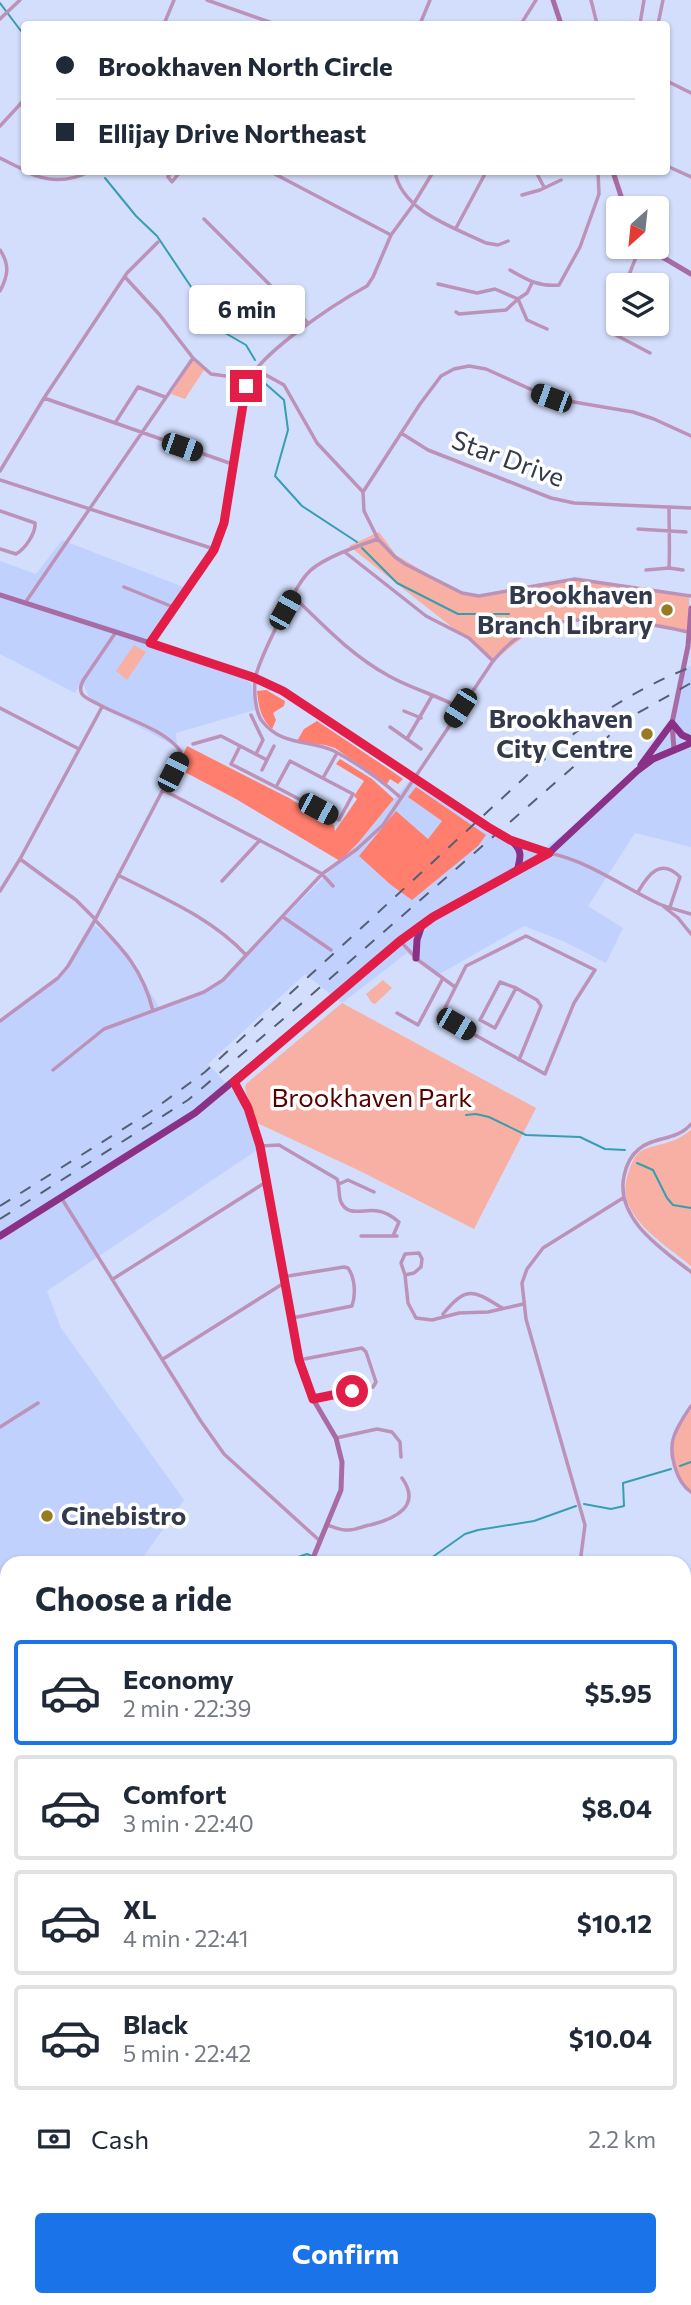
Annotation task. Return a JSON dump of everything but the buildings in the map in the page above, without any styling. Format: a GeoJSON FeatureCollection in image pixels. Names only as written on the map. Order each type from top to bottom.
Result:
{"type":"FeatureCollection","features":[{"type":"Feature","properties":{"kind":"highway"},"geometry":{"type":"LineString","coordinates":[[0,1236],[195,1113],[400,941],[422,925],[549,853],[637,771],[653,759],[691,741],[672,723],[637,771]]}},
{"type":"Feature","properties":{"kind":"highway"},"geometry":{"type":"LineString","coordinates":[[510,840],[517,845],[521,853],[517,872]]}},
{"type":"Feature","properties":{"kind":"highway"},"geometry":{"type":"LineString","coordinates":[[416,958],[417,940],[422,925]]}},
{"type":"Feature","properties":{"kind":"street"},"geometry":{"type":"LineString","coordinates":[[0,19],[20,0]]}},
{"type":"Feature","properties":{"kind":"street"},"geometry":{"type":"LineString","coordinates":[[165,21],[174,0]]}},
{"type":"Feature","properties":{"kind":"street"},"geometry":{"type":"LineString","coordinates":[[207,0],[265,21]]}},
{"type":"Feature","properties":{"kind":"street"},"geometry":{"type":"LineString","coordinates":[[421,21],[430,0]]}},
{"type":"Feature","properties":{"kind":"street"},"geometry":{"type":"LineString","coordinates":[[523,21],[536,0]]}},
{"type":"Feature","properties":{"kind":"street"},"geometry":{"type":"LineString","coordinates":[[553,0],[560,21]]}},
{"type":"Feature","properties":{"kind":"street"},"geometry":{"type":"LineString","coordinates":[[591,0],[596,21]]}},
{"type":"Feature","properties":{"kind":"street"},"geometry":{"type":"LineString","coordinates":[[640,21],[644,0]]}},
{"type":"Feature","properties":{"kind":"street"},"geometry":{"type":"LineString","coordinates":[[658,21],[663,0]]}},
{"type":"Feature","properties":{"kind":"street"},"geometry":{"type":"LineString","coordinates":[[670,82],[691,93]]}},
{"type":"Feature","properties":{"kind":"street"},"geometry":{"type":"LineString","coordinates":[[0,126],[21,103]]}},
{"type":"Feature","properties":{"kind":"street"},"geometry":{"type":"LineString","coordinates":[[0,158],[21,168]]}},
{"type":"Feature","properties":{"kind":"street"},"geometry":{"type":"LineString","coordinates":[[670,167],[691,177]]}},
{"type":"Feature","properties":{"kind":"street"},"geometry":{"type":"LineString","coordinates":[[36,175],[55,180],[80,175]]}},
{"type":"Feature","properties":{"kind":"street"},"geometry":{"type":"LineString","coordinates":[[277,175],[391,235]]}},
{"type":"Feature","properties":{"kind":"street"},"geometry":{"type":"LineString","coordinates":[[396,175],[397,183],[413,205],[486,243],[498,245],[508,241]]}},
{"type":"Feature","properties":{"kind":"street"},"geometry":{"type":"LineString","coordinates":[[150,643],[214,550],[224,523],[250,373],[308,323],[366,286],[373,277],[391,235],[431,175]]}},
{"type":"Feature","properties":{"kind":"street"},"geometry":{"type":"LineString","coordinates":[[456,228],[484,175]]}},
{"type":"Feature","properties":{"kind":"street"},"geometry":{"type":"LineString","coordinates":[[538,175],[544,187]]}},
{"type":"Feature","properties":{"kind":"street"},"geometry":{"type":"LineString","coordinates":[[510,270],[532,283],[559,285],[580,247],[599,194],[598,175]]}},
{"type":"Feature","properties":{"kind":"street"},"geometry":{"type":"LineString","coordinates":[[614,175],[621,196]]}},
{"type":"Feature","properties":{"kind":"street"},"geometry":{"type":"LineString","coordinates":[[522,195],[561,180]]}},
{"type":"Feature","properties":{"kind":"street"},"geometry":{"type":"LineString","coordinates":[[204,219],[308,323]]}},
{"type":"Feature","properties":{"kind":"street"},"geometry":{"type":"LineString","coordinates":[[0,471],[44,398],[125,277],[158,242]]}},
{"type":"Feature","properties":{"kind":"street"},"geometry":{"type":"LineString","coordinates":[[0,250],[7,263],[5,282],[0,291]]}},
{"type":"Feature","properties":{"kind":"street"},"geometry":{"type":"LineString","coordinates":[[666,259],[691,274]]}},
{"type":"Feature","properties":{"kind":"street"},"geometry":{"type":"LineString","coordinates":[[125,277],[159,314],[193,358],[211,374],[224,377],[250,373],[266,374],[284,385],[317,443],[363,492]]}},
{"type":"Feature","properties":{"kind":"street"},"geometry":{"type":"LineString","coordinates":[[456,312],[459,314],[506,310],[527,293],[532,283]]}},
{"type":"Feature","properties":{"kind":"street"},"geometry":{"type":"LineString","coordinates":[[438,284],[477,293],[495,289],[518,299],[527,320],[547,329]]}},
{"type":"Feature","properties":{"kind":"street"},"geometry":{"type":"LineString","coordinates":[[618,336],[650,353]]}},
{"type":"Feature","properties":{"kind":"street"},"geometry":{"type":"LineString","coordinates":[[24,603],[193,358]]}},
{"type":"Feature","properties":{"kind":"street"},"geometry":{"type":"LineString","coordinates":[[691,436],[633,412],[551,398],[486,369],[469,366],[454,369],[442,376],[363,492],[364,511],[378,539],[395,557],[462,593],[479,596],[575,579],[691,596]]}},
{"type":"Feature","properties":{"kind":"street"},"geometry":{"type":"LineString","coordinates":[[114,423],[138,387],[165,397]]}},
{"type":"Feature","properties":{"kind":"street"},"geometry":{"type":"LineString","coordinates":[[44,398],[235,465]]}},
{"type":"Feature","properties":{"kind":"street","name":"Star Drive"},"geometry":{"type":"LineString","coordinates":[[401,433],[428,450],[551,498],[575,503],[691,508]]}},
{"type":"Feature","properties":{"kind":"street"},"geometry":{"type":"LineString","coordinates":[[0,480],[214,550]]}},
{"type":"Feature","properties":{"kind":"street"},"geometry":{"type":"LineString","coordinates":[[669,507],[669,568]]}},
{"type":"Feature","properties":{"kind":"street"},"geometry":{"type":"LineString","coordinates":[[0,511],[35,523],[35,528],[21,551],[16,554],[0,549]]}},
{"type":"Feature","properties":{"kind":"street"},"geometry":{"type":"LineString","coordinates":[[638,529],[686,532]]}},
{"type":"Feature","properties":{"kind":"street"},"geometry":{"type":"LineString","coordinates":[[378,539],[333,556],[307,573],[293,596],[255,678],[257,709],[260,720],[268,728],[292,741],[316,745],[337,753],[400,797]]}},
{"type":"Feature","properties":{"kind":"street"},"geometry":{"type":"LineString","coordinates":[[346,553],[426,616],[469,638],[493,661]]}},
{"type":"Feature","properties":{"kind":"street"},"geometry":{"type":"LineString","coordinates":[[646,570],[683,570]]}},
{"type":"Feature","properties":{"kind":"street"},"geometry":{"type":"LineString","coordinates":[[124,587],[173,607]]}},
{"type":"Feature","properties":{"kind":"street"},"geometry":{"type":"LineString","coordinates":[[0,595],[255,678],[283,691],[510,840],[562,855],[660,904],[691,914]]}},
{"type":"Feature","properties":{"kind":"street"},"geometry":{"type":"LineString","coordinates":[[293,596],[331,635],[363,661],[391,677],[460,708]]}},
{"type":"Feature","properties":{"kind":"street"},"geometry":{"type":"LineString","coordinates":[[674,750],[672,723],[690,633],[691,608]]}},
{"type":"Feature","properties":{"kind":"street"},"geometry":{"type":"LineString","coordinates":[[53,1070],[104,1029],[215,986],[322,874],[357,849],[376,831],[493,661],[516,638],[552,622],[567,620],[605,621],[690,633]]}},
{"type":"Feature","properties":{"kind":"street"},"geometry":{"type":"LineString","coordinates":[[0,1021],[58,978],[95,919],[180,757],[181,752],[169,739],[83,696],[80,686],[116,632]]}},
{"type":"Feature","properties":{"kind":"street"},"geometry":{"type":"LineString","coordinates":[[407,739],[432,696]]}},
{"type":"Feature","properties":{"kind":"street"},"geometry":{"type":"LineString","coordinates":[[0,891],[102,707]]}},
{"type":"Feature","properties":{"kind":"street"},"geometry":{"type":"LineString","coordinates":[[0,709],[79,750]]}},
{"type":"Feature","properties":{"kind":"street"},"geometry":{"type":"LineString","coordinates":[[404,711],[421,718]]}},
{"type":"Feature","properties":{"kind":"street"},"geometry":{"type":"LineString","coordinates":[[251,715],[263,740],[256,754]]}},
{"type":"Feature","properties":{"kind":"street"},"geometry":{"type":"LineString","coordinates":[[390,727],[421,749]]}},
{"type":"Feature","properties":{"kind":"street"},"geometry":{"type":"LineString","coordinates":[[193,744],[221,736],[267,760]]}},
{"type":"Feature","properties":{"kind":"street"},"geometry":{"type":"LineString","coordinates":[[240,746],[231,764],[339,820],[353,794],[290,761],[276,787]]}},
{"type":"Feature","properties":{"kind":"street"},"geometry":{"type":"LineString","coordinates":[[262,770],[274,747]]}},
{"type":"Feature","properties":{"kind":"street"},"geometry":{"type":"LineString","coordinates":[[323,778],[337,753]]}},
{"type":"Feature","properties":{"kind":"street"},"geometry":{"type":"LineString","coordinates":[[163,790],[322,874],[333,886]]}},
{"type":"Feature","properties":{"kind":"street"},"geometry":{"type":"LineString","coordinates":[[222,881],[260,840]]}},
{"type":"Feature","properties":{"kind":"street"},"geometry":{"type":"LineString","coordinates":[[20,859],[83,906],[122,947],[149,995],[153,1012]]}},
{"type":"Feature","properties":{"kind":"street"},"geometry":{"type":"LineString","coordinates":[[638,892],[653,871],[665,867],[673,870],[680,877],[670,908]]}},
{"type":"Feature","properties":{"kind":"street"},"geometry":{"type":"LineString","coordinates":[[118,875],[192,914],[227,937],[246,956]]}},
{"type":"Feature","properties":{"kind":"street"},"geometry":{"type":"LineString","coordinates":[[660,904],[678,918],[691,934]]}},
{"type":"Feature","properties":{"kind":"street"},"geometry":{"type":"LineString","coordinates":[[283,917],[331,950]]}},
{"type":"Feature","properties":{"kind":"street"},"geometry":{"type":"LineString","coordinates":[[526,936],[595,970],[574,1003],[547,1073],[519,1060],[441,1016],[466,966],[526,936]]}},
{"type":"Feature","properties":{"kind":"street"},"geometry":{"type":"LineString","coordinates":[[400,941],[416,958],[456,987]]}},
{"type":"Feature","properties":{"kind":"street"},"geometry":{"type":"LineString","coordinates":[[397,1013],[418,1024],[443,978]]}},
{"type":"Feature","properties":{"kind":"street"},"geometry":{"type":"LineString","coordinates":[[516,988],[495,1028],[480,1020],[500,982],[516,988],[537,1000],[541,1006],[519,1060]]}},
{"type":"Feature","properties":{"kind":"street"},"geometry":{"type":"LineString","coordinates":[[234,1082],[248,1108],[260,1146],[299,1360],[313,1399],[335,1438],[342,1462],[342,1482],[337,1503],[314,1556]]}},
{"type":"Feature","properties":{"kind":"street"},"geometry":{"type":"LineString","coordinates":[[691,1124],[678,1135],[649,1143],[633,1154],[624,1173],[623,1198],[642,1230],[691,1272]]}},
{"type":"Feature","properties":{"kind":"street"},"geometry":{"type":"LineString","coordinates":[[260,1146],[279,1145],[337,1179],[340,1184],[340,1200],[351,1212],[375,1210],[384,1212],[399,1222],[395,1236],[361,1236]]}},
{"type":"Feature","properties":{"kind":"street"},"geometry":{"type":"LineString","coordinates":[[340,1184],[348,1180],[374,1192]]}},
{"type":"Feature","properties":{"kind":"street"},"geometry":{"type":"LineString","coordinates":[[113,1279],[267,1182]]}},
{"type":"Feature","properties":{"kind":"street"},"geometry":{"type":"LineString","coordinates":[[61,1198],[224,1454],[319,1543]]}},
{"type":"Feature","properties":{"kind":"street"},"geometry":{"type":"LineString","coordinates":[[582,1556],[585,1525],[523,1304],[522,1283],[527,1269],[542,1248],[623,1198]]}},
{"type":"Feature","properties":{"kind":"street"},"geometry":{"type":"LineString","coordinates":[[405,1275],[414,1273],[421,1267],[422,1259],[419,1253],[407,1253],[402,1257],[401,1263],[408,1303],[416,1318],[432,1320],[453,1314],[488,1312],[523,1304]]}},
{"type":"Feature","properties":{"kind":"street"},"geometry":{"type":"LineString","coordinates":[[163,1359],[283,1280],[348,1268],[354,1284],[352,1306],[292,1318]]}},
{"type":"Feature","properties":{"kind":"street"},"geometry":{"type":"LineString","coordinates":[[442,1316],[459,1296],[470,1292],[480,1294],[503,1308]]}},
{"type":"Feature","properties":{"kind":"street"},"geometry":{"type":"LineString","coordinates":[[450,1306],[453,1314]]}},
{"type":"Feature","properties":{"kind":"street"},"geometry":{"type":"LineString","coordinates":[[299,1360],[362,1348],[366,1352],[376,1382],[373,1387],[313,1399]]}},
{"type":"Feature","properties":{"kind":"street"},"geometry":{"type":"LineString","coordinates":[[0,1427],[38,1403]]}},
{"type":"Feature","properties":{"kind":"street"},"geometry":{"type":"LineString","coordinates":[[691,1406],[673,1438],[675,1468],[685,1488],[691,1492]]}},
{"type":"Feature","properties":{"kind":"street"},"geometry":{"type":"LineString","coordinates":[[335,1438],[377,1429],[392,1432],[400,1442],[401,1457]]}},
{"type":"Feature","properties":{"kind":"street"},"geometry":{"type":"LineString","coordinates":[[327,1525],[347,1531],[386,1522],[395,1517],[407,1505],[410,1496],[409,1488],[402,1478]]}},
{"type":"Feature","properties":{"kind":"shaded area"},"geometry":{"type":"Polygon","coordinates":[[[62,540],[186,588],[149,638],[221,666],[251,683],[255,710],[176,733],[177,747],[91,701],[82,682],[75,693],[0,654],[0,561],[36,574],[62,540]]]}},
{"type":"Feature","properties":{"kind":"shaded area"},"geometry":{"type":"Polygon","coordinates":[[[691,666],[691,847],[635,833],[588,906],[623,928],[606,963],[565,942],[524,926],[436,976],[407,953],[342,1003],[305,974],[208,1064],[239,1097],[250,1126],[255,1122],[260,1148],[47,1291],[61,1328],[184,1500],[144,1556],[0,1556],[0,1022],[60,979],[93,924],[128,953],[160,1009],[214,988],[358,843],[414,775],[445,794],[488,827],[543,849],[597,811],[669,726],[682,689],[683,669],[691,666]]]}},
{"type":"Feature","properties":{"kind":"shaded area"},"geometry":{"type":"Polygon","coordinates":[[[266,690],[285,701],[284,706],[273,713],[276,720],[272,729],[258,702],[257,691],[266,690]]]}},
{"type":"Feature","properties":{"kind":"shaded area"},"geometry":{"type":"Polygon","coordinates":[[[317,721],[403,779],[398,784],[390,779],[387,784],[335,748],[297,741],[304,729],[317,721]]]}},
{"type":"Feature","properties":{"kind":"shaded area"},"geometry":{"type":"Polygon","coordinates":[[[187,746],[289,798],[334,825],[335,831],[357,799],[354,796],[364,781],[336,764],[340,759],[372,779],[394,799],[340,861],[236,799],[177,768],[187,746]]]}},
{"type":"Feature","properties":{"kind":"shaded area"},"geometry":{"type":"Polygon","coordinates":[[[416,787],[486,835],[478,846],[412,900],[359,856],[396,811],[428,839],[442,821],[408,797],[416,787]]]}},
{"type":"Feature","properties":{"kind":"green space"},"geometry":{"type":"Polygon","coordinates":[[[193,360],[204,370],[185,399],[171,394],[193,360]]]}},
{"type":"Feature","properties":{"kind":"green space"},"geometry":{"type":"Polygon","coordinates":[[[379,532],[396,555],[441,582],[473,596],[540,583],[574,580],[689,597],[690,633],[608,619],[559,620],[525,636],[495,661],[349,546],[379,532]]]}},
{"type":"Feature","properties":{"kind":"green space"},"geometry":{"type":"Polygon","coordinates":[[[134,645],[146,652],[127,680],[116,671],[134,645]]]}},
{"type":"Feature","properties":{"kind":"green space"},"geometry":{"type":"Polygon","coordinates":[[[383,980],[392,988],[375,1004],[372,1003],[366,994],[383,980]]]}},
{"type":"Feature","properties":{"kind":"green space","name":"Brookhaven Park"},"geometry":{"type":"Polygon","coordinates":[[[342,1003],[536,1108],[474,1229],[255,1122],[246,1084],[342,1003]]]}},
{"type":"Feature","properties":{"kind":"green space"},"geometry":{"type":"Polygon","coordinates":[[[691,1130],[691,1266],[644,1227],[628,1203],[625,1189],[630,1167],[638,1153],[675,1140],[691,1130]]]}},
{"type":"Feature","properties":{"kind":"green space"},"geometry":{"type":"Polygon","coordinates":[[[691,1410],[691,1492],[683,1484],[670,1455],[678,1429],[691,1410]]]}},
{"type":"Feature","properties":{"kind":"waterway"},"geometry":{"type":"LineString","coordinates":[[0,3],[21,31]]}},
{"type":"Feature","properties":{"kind":"waterway"},"geometry":{"type":"LineString","coordinates":[[105,178],[136,216],[157,236],[220,330],[246,345],[255,360]]}},
{"type":"Feature","properties":{"kind":"waterway"},"geometry":{"type":"LineString","coordinates":[[259,378],[284,400],[288,430],[275,476],[302,506],[357,542]]}},
{"type":"Feature","properties":{"kind":"waterway"},"geometry":{"type":"LineString","coordinates":[[362,548],[397,583],[458,614],[509,614]]}},
{"type":"Feature","properties":{"kind":"waterway"},"geometry":{"type":"LineString","coordinates":[[466,1115],[489,1117],[526,1135],[580,1137],[605,1149],[625,1150]]}},
{"type":"Feature","properties":{"kind":"waterway"},"geometry":{"type":"LineString","coordinates":[[637,1163],[653,1170],[673,1205],[691,1208]]}},
{"type":"Feature","properties":{"kind":"waterway"},"geometry":{"type":"LineString","coordinates":[[680,1466],[691,1462]]}},
{"type":"Feature","properties":{"kind":"waterway"},"geometry":{"type":"LineString","coordinates":[[584,1504],[611,1509],[624,1506],[623,1483],[671,1469]]}},
{"type":"Feature","properties":{"kind":"waterway"},"geometry":{"type":"LineString","coordinates":[[434,1556],[465,1534],[534,1521],[576,1506]]}},
{"type":"Feature","properties":{"kind":"waterway"},"geometry":{"type":"LineString","coordinates":[[301,1556],[312,1556]]}},
{"type":"Feature","properties":{"kind":"railway"},"geometry":{"type":"LineString","coordinates":[[0,1206],[150,1112],[205,1072],[562,743],[624,700],[691,667]]}},
{"type":"Feature","properties":{"kind":"railway"},"geometry":{"type":"LineString","coordinates":[[0,1219],[188,1100],[610,735],[636,714],[691,683]]}},
{"type":"Feature","properties":{"kind":"place","name":"Brookhaven Branch Library"},"geometry":{"type":"Point","coordinates":[667,610]}},
{"type":"Feature","properties":{"kind":"place","name":"Brookhaven City Centre"},"geometry":{"type":"Point","coordinates":[647,734]}},
{"type":"Feature","properties":{"kind":"place","name":"Cinebistro"},"geometry":{"type":"Point","coordinates":[47,1516]}},
{"type":"Feature","properties":{"kind":"route"},"geometry":{"type":"LineString","coordinates":[[246,386],[228,506],[214,550],[150,643],[255,678],[283,691],[488,827],[510,840],[549,853],[433,917],[400,941],[234,1082],[244,1098],[260,1146],[282,1277],[303,1377],[313,1399],[352,1391]]}}]}
